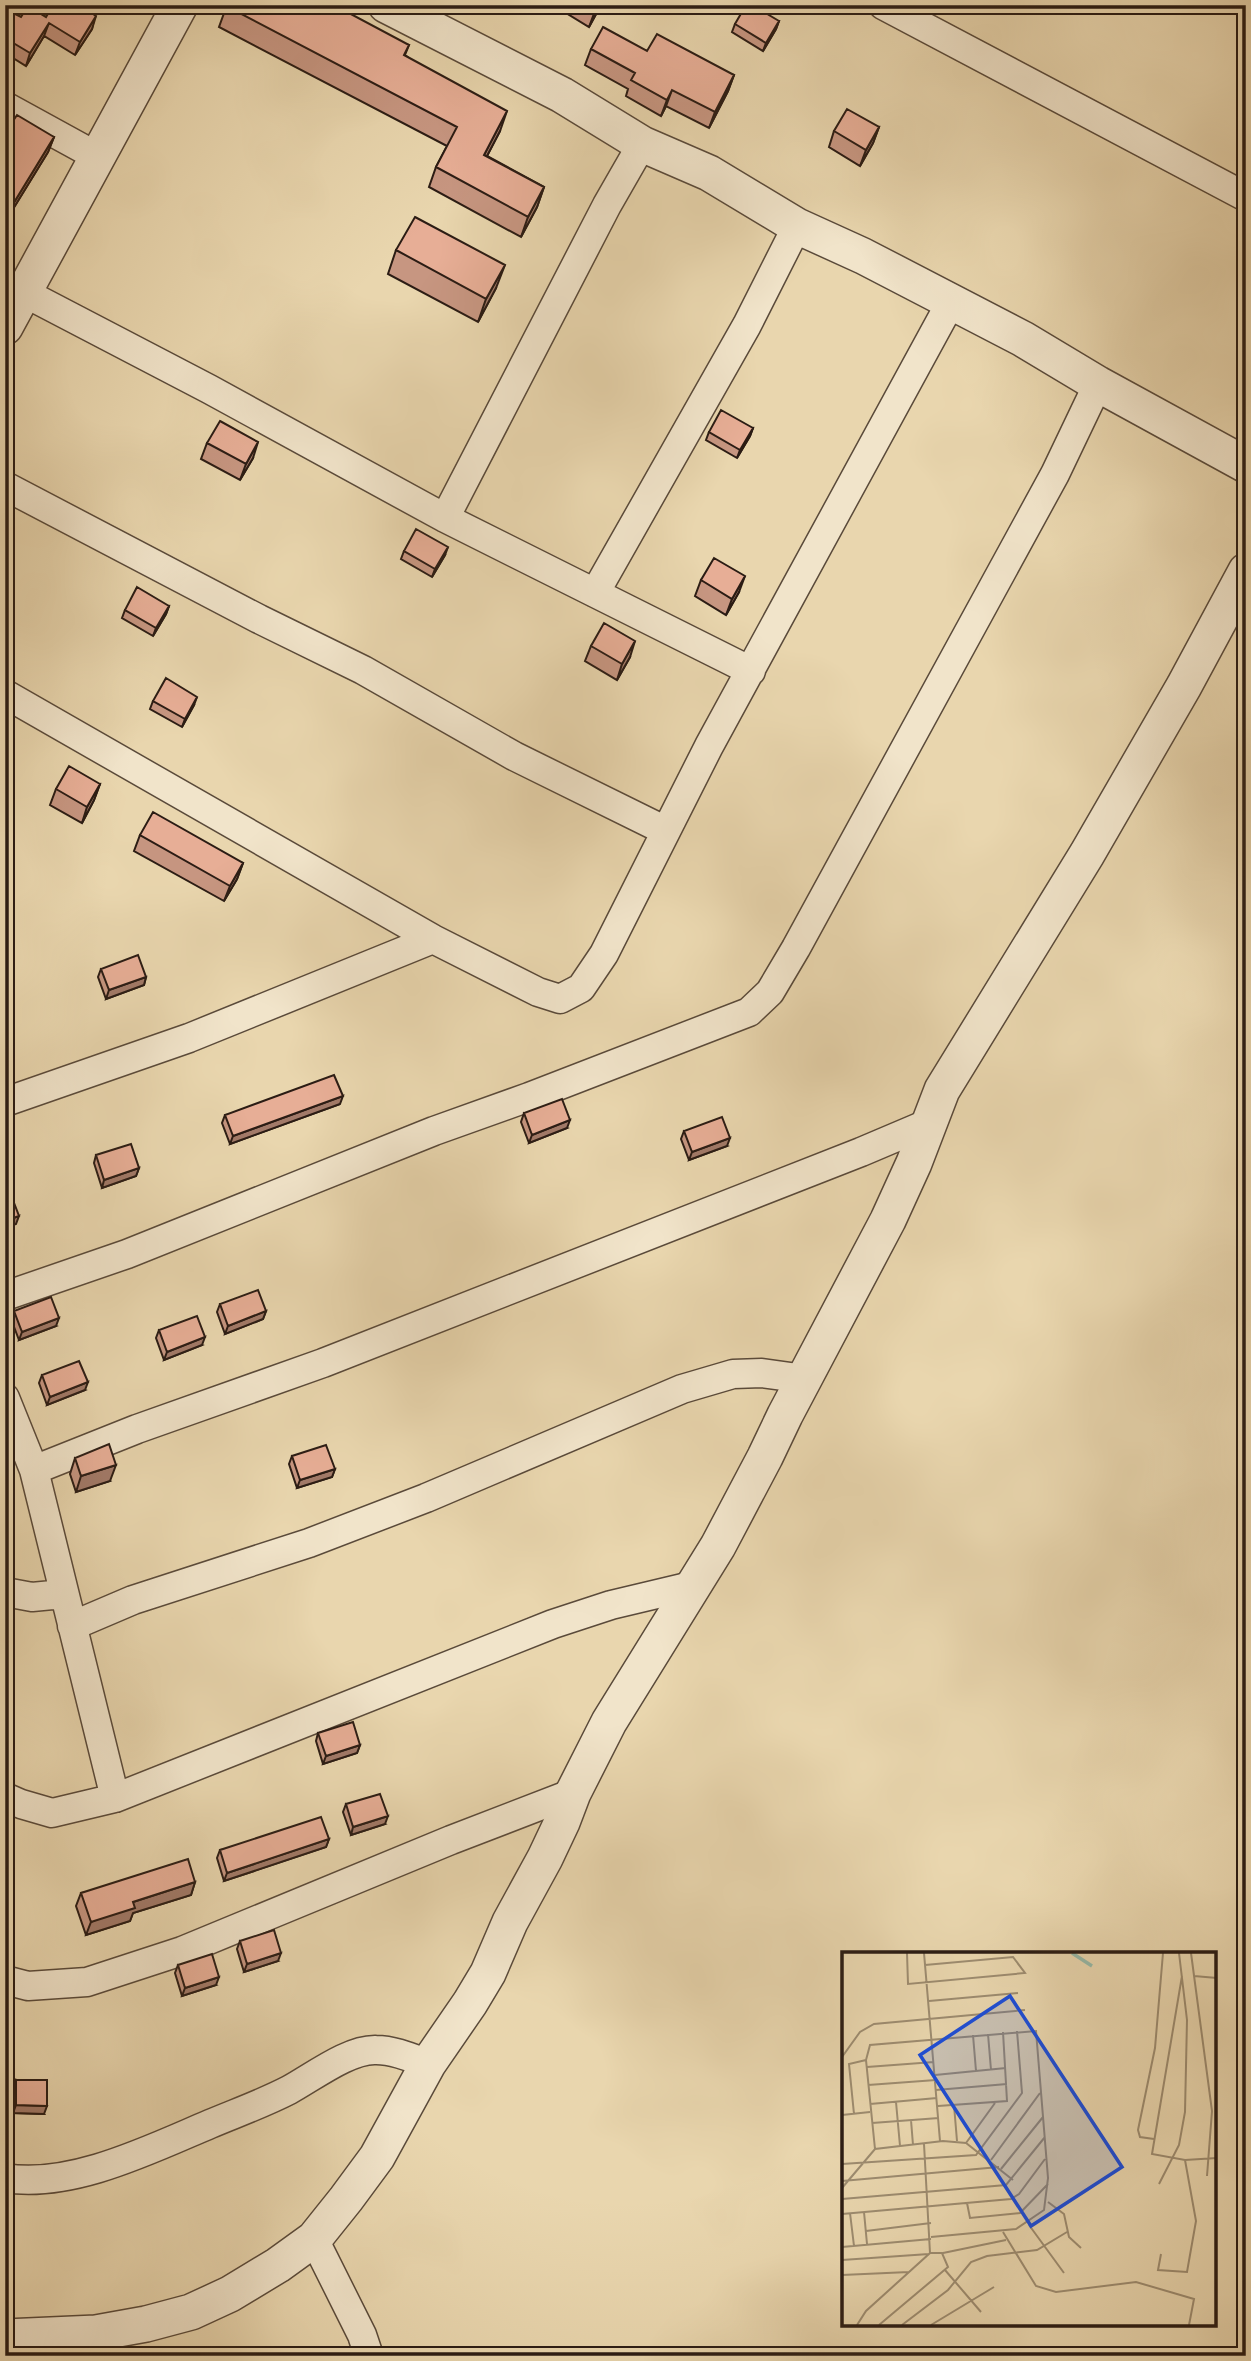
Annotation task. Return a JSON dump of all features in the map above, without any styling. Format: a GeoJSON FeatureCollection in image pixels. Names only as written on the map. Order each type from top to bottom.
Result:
{"type":"FeatureCollection","features":[{"type":"Feature","properties":{"kind":"street"},"geometry":{"type":"LineString","coordinates":[[5,327],[180,5]]}},
{"type":"Feature","properties":{"kind":"street"},"geometry":{"type":"LineString","coordinates":[[386,5],[562,95],[642,144],[709,173],[797,226],[1023,339],[1098,384],[1246,465]]}},
{"type":"Feature","properties":{"kind":"street"},"geometry":{"type":"LineString","coordinates":[[883,5],[1246,197]]}},
{"type":"Feature","properties":{"kind":"street"},"geometry":{"type":"LineString","coordinates":[[5,106],[98,157]]}},
{"type":"Feature","properties":{"kind":"street"},"geometry":{"type":"LineString","coordinates":[[445,518],[594,229],[642,144]]}},
{"type":"Feature","properties":{"kind":"street"},"geometry":{"type":"LineString","coordinates":[[595,593],[747,326],[797,226]]}},
{"type":"Feature","properties":{"kind":"street"},"geometry":{"type":"LineString","coordinates":[[23,292],[209,389],[445,518],[751,671]]}},
{"type":"Feature","properties":{"kind":"street"},"geometry":{"type":"LineString","coordinates":[[9,705],[433,939],[538,992],[560,999],[582,988],[604,954],[751,671],[951,302]]}},
{"type":"Feature","properties":{"kind":"street"},"geometry":{"type":"LineString","coordinates":[[5,1296],[127,1254],[409,1141],[750,1012],[770,992],[796,948],[1055,474],[1098,384]]}},
{"type":"Feature","properties":{"kind":"street"},"geometry":{"type":"LineString","coordinates":[[5,486],[363,670],[514,757],[666,831]]}},
{"type":"Feature","properties":{"kind":"street"},"geometry":{"type":"LineString","coordinates":[[5,2337],[96,2333],[146,2324],[191,2312],[230,2294],[314,2239],[377,2157],[428,2064],[488,1973],[510,1922],[562,1822],[573,1793],[609,1722],[695,1585],[723,1535],[888,1220],[947,1080],[1087,854],[1184,686],[1246,571]]}},
{"type":"Feature","properties":{"kind":"street"},"geometry":{"type":"LineString","coordinates":[[5,1102],[189,1038],[433,939]]}},
{"type":"Feature","properties":{"kind":"street"},"geometry":{"type":"LineString","coordinates":[[34,1470],[173,1416],[323,1363],[862,1152],[927,1124]]}},
{"type":"Feature","properties":{"kind":"street"},"geometry":{"type":"LineString","coordinates":[[72,1626],[133,1601],[309,1543],[426,1499],[682,1389],[733,1374],[762,1373],[805,1379]]}},
{"type":"Feature","properties":{"kind":"street"},"geometry":{"type":"LineString","coordinates":[[5,1398],[34,1470],[115,1798]]}},
{"type":"Feature","properties":{"kind":"street"},"geometry":{"type":"LineString","coordinates":[[5,1797],[52,1813],[115,1798],[552,1624],[611,1605],[695,1585]]}},
{"type":"Feature","properties":{"kind":"street"},"geometry":{"type":"LineString","coordinates":[[5,1591],[33,1597],[63,1594]]}},
{"type":"Feature","properties":{"kind":"street"},"geometry":{"type":"LineString","coordinates":[[5,1980],[28,1986],[87,1982],[183,1951],[451,1840],[573,1793]]}},
{"type":"Feature","properties":{"kind":"street"},"geometry":{"type":"LineString","coordinates":[[5,2178],[37,2180],[100,2167],[149,2150],[288,2091],[348,2057],[375,2049],[428,2064]]}},
{"type":"Feature","properties":{"kind":"street"},"geometry":{"type":"LineString","coordinates":[[314,2239],[369,2356]]}},
{"type":"Feature","properties":{"kind":"building"},"geometry":{"type":"Polygon","coordinates":[[[53,5],[98,5],[93,14],[96,16],[80,42],[49,23],[30,53],[5,38],[5,9],[21,17],[28,6],[46,17],[53,5]]]}},
{"type":"Feature","properties":{"kind":"building"},"geometry":{"type":"Polygon","coordinates":[[[227,5],[334,5],[409,45],[404,55],[507,111],[484,155],[544,187],[528,217],[436,167],[457,127],[227,5]]]}},
{"type":"Feature","properties":{"kind":"building"},"geometry":{"type":"Polygon","coordinates":[[[585,5],[598,5],[595,11],[585,5]]]}},
{"type":"Feature","properties":{"kind":"building"},"geometry":{"type":"Polygon","coordinates":[[[746,5],[752,5],[779,21],[766,43],[735,24],[746,5]]]}},
{"type":"Feature","properties":{"kind":"building"},"geometry":{"type":"Polygon","coordinates":[[[603,27],[647,51],[657,34],[734,75],[715,112],[672,90],[667,100],[631,80],[635,73],[591,49],[603,27]]]}},
{"type":"Feature","properties":{"kind":"building"},"geometry":{"type":"Polygon","coordinates":[[[847,109],[879,127],[866,150],[834,131],[847,109]]]}},
{"type":"Feature","properties":{"kind":"building"},"geometry":{"type":"Polygon","coordinates":[[[17,115],[54,137],[10,209],[5,206],[5,124],[9,127],[17,115]]]}},
{"type":"Feature","properties":{"kind":"building"},"geometry":{"type":"Polygon","coordinates":[[[415,217],[505,265],[486,299],[396,250],[415,217]]]}},
{"type":"Feature","properties":{"kind":"building"},"geometry":{"type":"Polygon","coordinates":[[[721,410],[753,428],[740,450],[709,432],[721,410]]]}},
{"type":"Feature","properties":{"kind":"building"},"geometry":{"type":"Polygon","coordinates":[[[220,421],[258,442],[246,464],[207,443],[220,421]]]}},
{"type":"Feature","properties":{"kind":"building"},"geometry":{"type":"Polygon","coordinates":[[[416,529],[448,547],[435,569],[404,551],[416,529]]]}},
{"type":"Feature","properties":{"kind":"building"},"geometry":{"type":"Polygon","coordinates":[[[714,558],[745,576],[732,599],[701,580],[714,558]]]}},
{"type":"Feature","properties":{"kind":"building"},"geometry":{"type":"Polygon","coordinates":[[[137,587],[169,606],[156,628],[125,610],[137,587]]]}},
{"type":"Feature","properties":{"kind":"building"},"geometry":{"type":"Polygon","coordinates":[[[604,623],[635,641],[622,664],[591,646],[604,623]]]}},
{"type":"Feature","properties":{"kind":"building"},"geometry":{"type":"Polygon","coordinates":[[[166,678],[197,697],[185,719],[153,701],[166,678]]]}},
{"type":"Feature","properties":{"kind":"building"},"geometry":{"type":"Polygon","coordinates":[[[69,766],[100,784],[87,807],[56,789],[69,766]]]}},
{"type":"Feature","properties":{"kind":"building"},"geometry":{"type":"Polygon","coordinates":[[[153,812],[243,863],[230,886],[140,835],[153,812]]]}},
{"type":"Feature","properties":{"kind":"building"},"geometry":{"type":"Polygon","coordinates":[[[138,955],[146,977],[109,990],[101,969],[138,955]]]}},
{"type":"Feature","properties":{"kind":"building"},"geometry":{"type":"Polygon","coordinates":[[[334,1075],[343,1096],[233,1136],[225,1115],[334,1075]]]}},
{"type":"Feature","properties":{"kind":"building"},"geometry":{"type":"Polygon","coordinates":[[[562,1099],[570,1120],[532,1135],[524,1113],[562,1099]]]}},
{"type":"Feature","properties":{"kind":"building"},"geometry":{"type":"Polygon","coordinates":[[[722,1117],[730,1138],[692,1152],[684,1131],[722,1117]]]}},
{"type":"Feature","properties":{"kind":"building"},"geometry":{"type":"Polygon","coordinates":[[[131,1144],[139,1168],[104,1180],[96,1155],[131,1144]]]}},
{"type":"Feature","properties":{"kind":"building"},"geometry":{"type":"Polygon","coordinates":[[[11,1195],[19,1216],[5,1221],[5,1197],[11,1195]]]}},
{"type":"Feature","properties":{"kind":"building"},"geometry":{"type":"Polygon","coordinates":[[[258,1290],[266,1311],[228,1326],[220,1304],[258,1290]]]}},
{"type":"Feature","properties":{"kind":"building"},"geometry":{"type":"Polygon","coordinates":[[[51,1297],[59,1318],[22,1332],[14,1311],[51,1297]]]}},
{"type":"Feature","properties":{"kind":"building"},"geometry":{"type":"Polygon","coordinates":[[[197,1316],[205,1337],[167,1352],[159,1330],[197,1316]]]}},
{"type":"Feature","properties":{"kind":"building"},"geometry":{"type":"Polygon","coordinates":[[[79,1361],[88,1382],[50,1397],[42,1375],[79,1361]]]}},
{"type":"Feature","properties":{"kind":"building"},"geometry":{"type":"Polygon","coordinates":[[[109,1444],[116,1465],[81,1476],[75,1458],[109,1444]]]}},
{"type":"Feature","properties":{"kind":"building"},"geometry":{"type":"Polygon","coordinates":[[[326,1445],[335,1469],[300,1480],[292,1456],[326,1445]]]}},
{"type":"Feature","properties":{"kind":"building"},"geometry":{"type":"Polygon","coordinates":[[[353,1722],[360,1745],[326,1756],[318,1733],[353,1722]]]}},
{"type":"Feature","properties":{"kind":"building"},"geometry":{"type":"Polygon","coordinates":[[[380,1794],[388,1816],[353,1827],[346,1804],[380,1794]]]}},
{"type":"Feature","properties":{"kind":"building"},"geometry":{"type":"Polygon","coordinates":[[[321,1817],[329,1839],[227,1873],[220,1850],[321,1817]]]}},
{"type":"Feature","properties":{"kind":"building"},"geometry":{"type":"Polygon","coordinates":[[[188,1859],[195,1882],[133,1902],[135,1908],[91,1922],[81,1893],[188,1859]]]}},
{"type":"Feature","properties":{"kind":"building"},"geometry":{"type":"Polygon","coordinates":[[[274,1930],[281,1953],[247,1964],[240,1941],[274,1930]]]}},
{"type":"Feature","properties":{"kind":"building"},"geometry":{"type":"Polygon","coordinates":[[[212,1954],[219,1977],[185,1988],[178,1965],[212,1954]]]}},
{"type":"Feature","properties":{"kind":"building"},"geometry":{"type":"Polygon","coordinates":[[[16,2080],[47,2080],[47,2106],[16,2105],[16,2080]]]}}]}
